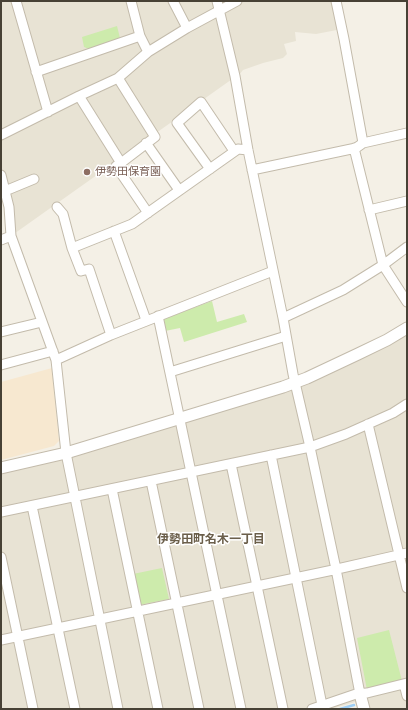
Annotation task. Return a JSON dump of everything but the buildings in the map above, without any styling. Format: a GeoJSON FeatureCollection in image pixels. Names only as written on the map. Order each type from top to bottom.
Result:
{"type":"FeatureCollection","features":[{"type":"Feature","properties":{"kind":"street"},"geometry":{"type":"LineString","coordinates":[[16,1],[48,112]]}},
{"type":"Feature","properties":{"kind":"street"},"geometry":{"type":"LineString","coordinates":[[131,1],[140,36],[148,52]]}},
{"type":"Feature","properties":{"kind":"street"},"geometry":{"type":"LineString","coordinates":[[173,1],[187,28]]}},
{"type":"Feature","properties":{"kind":"street"},"geometry":{"type":"LineString","coordinates":[[216,1],[235,76],[248,150],[295,383],[310,447],[364,709]]}},
{"type":"Feature","properties":{"kind":"street"},"geometry":{"type":"LineString","coordinates":[[1,135],[118,78],[148,52],[187,28],[237,1]]}},
{"type":"Feature","properties":{"kind":"street"},"geometry":{"type":"LineString","coordinates":[[336,1],[363,143]]}},
{"type":"Feature","properties":{"kind":"street"},"geometry":{"type":"LineString","coordinates":[[36,72],[140,36]]}},
{"type":"Feature","properties":{"kind":"street"},"geometry":{"type":"LineString","coordinates":[[118,78],[155,137],[116,166],[148,213]]}},
{"type":"Feature","properties":{"kind":"street"},"geometry":{"type":"LineString","coordinates":[[79,96],[121,163]]}},
{"type":"Feature","properties":{"kind":"street"},"geometry":{"type":"LineString","coordinates":[[210,168],[177,123],[201,102],[234,152]]}},
{"type":"Feature","properties":{"kind":"street"},"geometry":{"type":"LineString","coordinates":[[252,170],[356,148],[363,143],[407,134]]}},
{"type":"Feature","properties":{"kind":"street"},"geometry":{"type":"LineString","coordinates":[[146,143],[179,190]]}},
{"type":"Feature","properties":{"kind":"street"},"geometry":{"type":"LineString","coordinates":[[354,148],[383,265],[407,302]]}},
{"type":"Feature","properties":{"kind":"street"},"geometry":{"type":"LineString","coordinates":[[72,248],[132,224],[238,149],[248,150]]}},
{"type":"Feature","properties":{"kind":"street"},"geometry":{"type":"LineString","coordinates":[[1,175],[3,189],[9,207],[11,236],[55,355],[66,452],[118,709]]}},
{"type":"Feature","properties":{"kind":"street"},"geometry":{"type":"LineString","coordinates":[[3,189],[34,179]]}},
{"type":"Feature","properties":{"kind":"street"},"geometry":{"type":"LineString","coordinates":[[369,210],[407,201]]}},
{"type":"Feature","properties":{"kind":"street"},"geometry":{"type":"LineString","coordinates":[[57,207],[63,214],[72,248],[81,271],[89,269],[111,334]]}},
{"type":"Feature","properties":{"kind":"street"},"geometry":{"type":"LineString","coordinates":[[114,231],[146,320]]}},
{"type":"Feature","properties":{"kind":"street"},"geometry":{"type":"LineString","coordinates":[[1,240],[11,236]]}},
{"type":"Feature","properties":{"kind":"street"},"geometry":{"type":"LineString","coordinates":[[283,318],[343,290],[383,265],[407,247]]}},
{"type":"Feature","properties":{"kind":"street"},"geometry":{"type":"LineString","coordinates":[[1,366],[55,355],[273,271]]}},
{"type":"Feature","properties":{"kind":"street"},"geometry":{"type":"LineString","coordinates":[[158,316],[241,709]]}},
{"type":"Feature","properties":{"kind":"street"},"geometry":{"type":"LineString","coordinates":[[1,332],[42,322]]}},
{"type":"Feature","properties":{"kind":"street"},"geometry":{"type":"LineString","coordinates":[[1,468],[66,452],[180,419],[295,383],[370,349],[407,328]]}},
{"type":"Feature","properties":{"kind":"street"},"geometry":{"type":"LineString","coordinates":[[170,372],[286,336]]}},
{"type":"Feature","properties":{"kind":"street"},"geometry":{"type":"LineString","coordinates":[[1,512],[310,447],[346,434],[394,413],[407,404]]}},
{"type":"Feature","properties":{"kind":"street"},"geometry":{"type":"LineString","coordinates":[[368,424],[403,554],[407,588]]}},
{"type":"Feature","properties":{"kind":"street"},"geometry":{"type":"LineString","coordinates":[[271,455],[322,705]]}},
{"type":"Feature","properties":{"kind":"street"},"geometry":{"type":"LineString","coordinates":[[231,464],[283,709]]}},
{"type":"Feature","properties":{"kind":"street"},"geometry":{"type":"LineString","coordinates":[[151,481],[199,709]]}},
{"type":"Feature","properties":{"kind":"street"},"geometry":{"type":"LineString","coordinates":[[112,489],[158,709]]}},
{"type":"Feature","properties":{"kind":"street"},"geometry":{"type":"LineString","coordinates":[[32,506],[75,709]]}},
{"type":"Feature","properties":{"kind":"street"},"geometry":{"type":"LineString","coordinates":[[1,640],[336,570],[403,554]]}},
{"type":"Feature","properties":{"kind":"street"},"geometry":{"type":"LineString","coordinates":[[1,557],[33,709]]}},
{"type":"Feature","properties":{"kind":"street"},"geometry":{"type":"LineString","coordinates":[[312,709],[356,694],[367,693],[405,684],[407,696]]}},
{"type":"Feature","properties":{"kind":"shaded area"},"geometry":{"type":"Polygon","coordinates":[[[1,1],[336,1],[342,29],[316,34],[295,32],[296,41],[284,44],[287,54],[283,58],[243,70],[236,79],[235,77],[11,236],[1,175],[1,1]]]}},
{"type":"Feature","properties":{"kind":"shaded area"},"geometry":{"type":"Polygon","coordinates":[[[407,328],[407,709],[357,709],[355,702],[331,709],[1,709],[1,468],[283,387],[407,328]]]}},
{"type":"Feature","properties":{"kind":"shaded area"},"geometry":{"type":"Polygon","coordinates":[[[52,368],[59,441],[54,446],[1,460],[1,382],[52,368]]]}},
{"type":"Feature","properties":{"kind":"green space"},"geometry":{"type":"Polygon","coordinates":[[[117,26],[120,38],[89,49],[84,47],[82,37],[117,26]]]}},
{"type":"Feature","properties":{"kind":"green space"},"geometry":{"type":"Polygon","coordinates":[[[212,301],[217,322],[244,314],[247,322],[184,342],[180,328],[165,331],[163,319],[212,301]]]}},
{"type":"Feature","properties":{"kind":"green space"},"geometry":{"type":"Polygon","coordinates":[[[162,568],[169,599],[139,605],[133,574],[162,568]]]}},
{"type":"Feature","properties":{"kind":"green space"},"geometry":{"type":"Polygon","coordinates":[[[389,630],[402,681],[367,690],[357,638],[389,630]]]}},
{"type":"Feature","properties":{"kind":"waterway"},"geometry":{"type":"LineString","coordinates":[[340,709],[354,705]]}},
{"type":"Feature","properties":{"kind":"place","name":"伊勢田保育園"},"geometry":{"type":"Point","coordinates":[87,172]}},
{"type":"Feature","properties":{"kind":"district","name":"伊勢田町名木一丁目"},"geometry":{"type":"Point","coordinates":[211,540]}}]}
